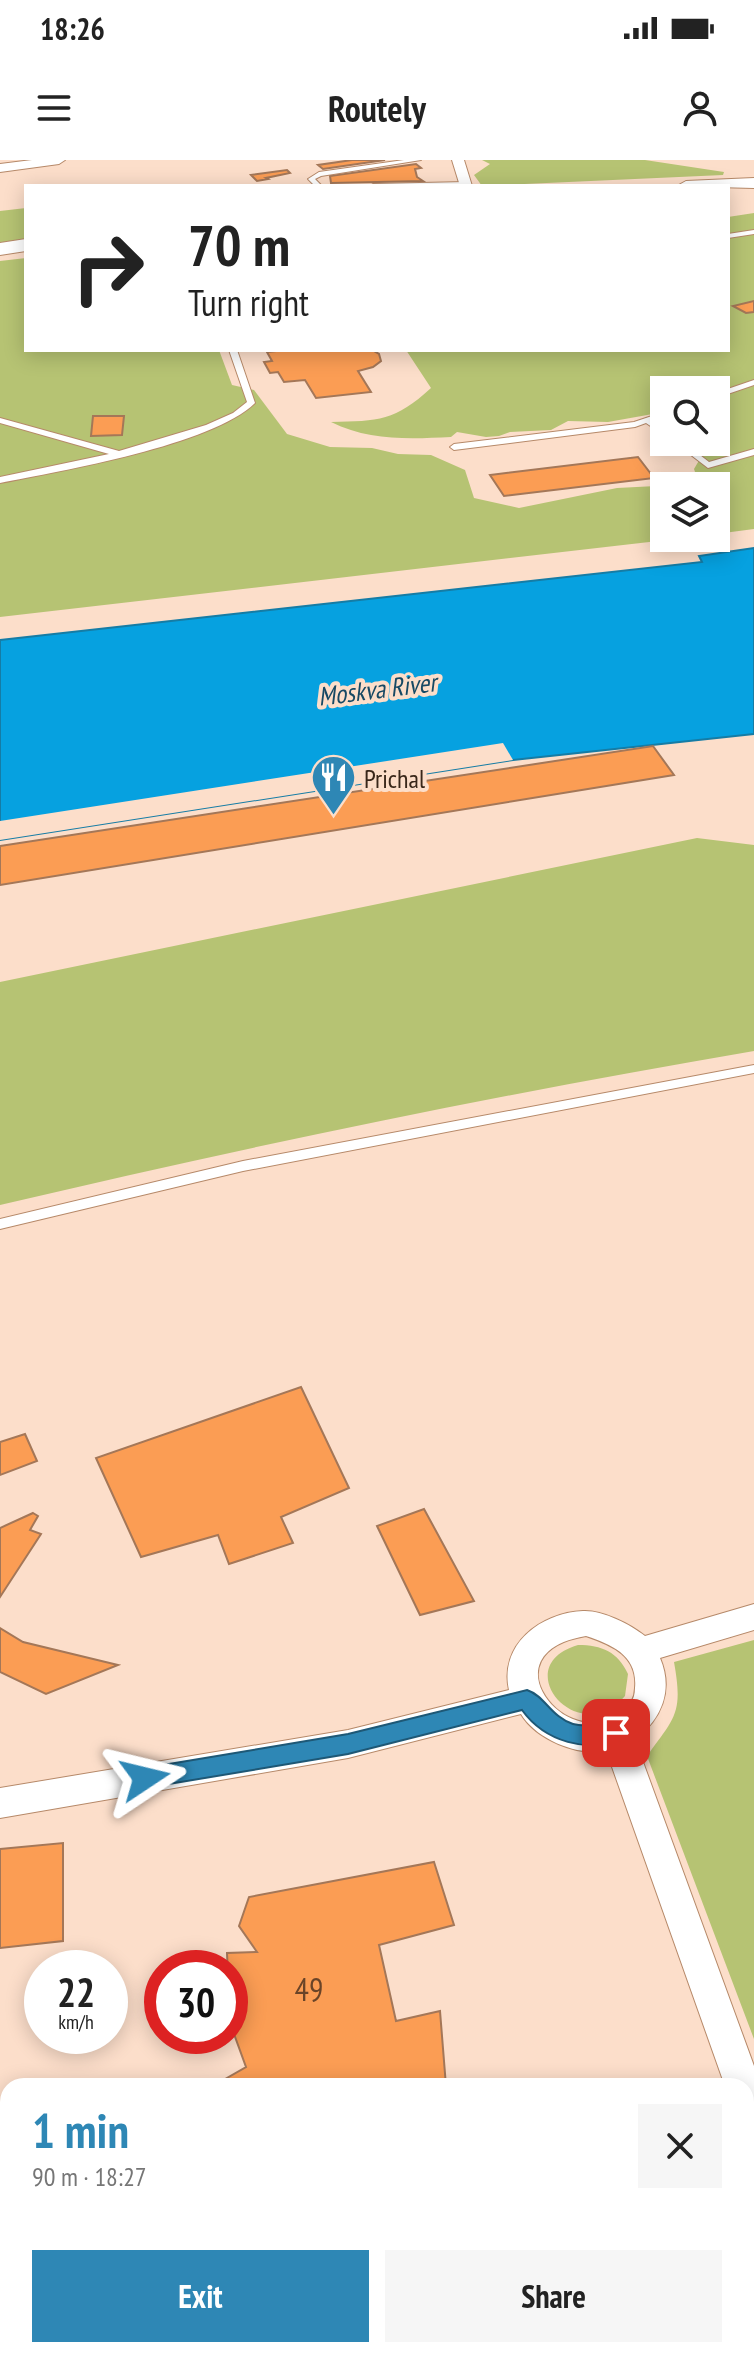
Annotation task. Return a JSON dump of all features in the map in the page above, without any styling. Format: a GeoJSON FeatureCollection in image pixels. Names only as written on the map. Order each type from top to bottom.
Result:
{"type":"FeatureCollection","features":[{"type":"Feature","properties":{"kind":"main road"},"geometry":{"type":"LineString","coordinates":[[730,184],[754,183]]}},
{"type":"Feature","properties":{"kind":"main road"},"geometry":{"type":"LineString","coordinates":[[0,249],[24,245]]}},
{"type":"Feature","properties":{"kind":"street"},"geometry":{"type":"LineString","coordinates":[[0,168],[59,160]]}},
{"type":"Feature","properties":{"kind":"street"},"geometry":{"type":"LineString","coordinates":[[458,160],[466,184]]}},
{"type":"Feature","properties":{"kind":"street"},"geometry":{"type":"LineString","coordinates":[[642,1650],[754,1617]]}},
{"type":"Feature","properties":{"kind":"street"},"geometry":{"type":"LineString","coordinates":[[565,1624],[607,1626],[626,1636],[642,1650],[652,1668],[654,1688],[648,1707],[635,1723],[616,1733],[596,1737],[565,1731],[539,1715],[527,1699],[522,1680],[523,1662],[532,1645],[546,1632],[565,1624]]}},
{"type":"Feature","properties":{"kind":"street"},"geometry":{"type":"LineString","coordinates":[[0,1803],[348,1744],[527,1699]]}},
{"type":"Feature","properties":{"kind":"street"},"geometry":{"type":"LineString","coordinates":[[616,1733],[740,2078]]}},
{"type":"Feature","properties":{"kind":"lane"},"geometry":{"type":"LineString","coordinates":[[317,184],[311,179],[319,174],[418,160]]}},
{"type":"Feature","properties":{"kind":"lane"},"geometry":{"type":"LineString","coordinates":[[730,236],[754,232]]}},
{"type":"Feature","properties":{"kind":"lane"},"geometry":{"type":"LineString","coordinates":[[0,480],[85,464],[219,423],[245,412],[251,403],[234,352]]}},
{"type":"Feature","properties":{"kind":"lane"},"geometry":{"type":"LineString","coordinates":[[730,391],[754,382]]}},
{"type":"Feature","properties":{"kind":"lane"},"geometry":{"type":"LineString","coordinates":[[0,420],[120,454]]}},
{"type":"Feature","properties":{"kind":"lane"},"geometry":{"type":"LineString","coordinates":[[454,447],[648,420]]}},
{"type":"Feature","properties":{"kind":"lane"},"geometry":{"type":"LineString","coordinates":[[696,456],[708,465],[754,452]]}},
{"type":"Feature","properties":{"kind":"lane"},"geometry":{"type":"LineString","coordinates":[[0,1224],[243,1166],[754,1069]]}},
{"type":"Feature","properties":{"kind":"green space"},"geometry":{"type":"Polygon","coordinates":[[[482,160],[645,160],[724,172],[723,175],[481,184],[474,175],[490,164],[482,160]]]}},
{"type":"Feature","properties":{"kind":"green space"},"geometry":{"type":"Polygon","coordinates":[[[24,208],[24,239],[0,243],[0,211],[24,208]]]}},
{"type":"Feature","properties":{"kind":"green space"},"geometry":{"type":"Polygon","coordinates":[[[754,213],[754,529],[730,532],[730,472],[695,472],[694,469],[701,456],[730,456],[730,376],[650,376],[650,414],[608,422],[568,421],[551,430],[510,432],[499,436],[457,432],[451,437],[375,436],[331,422],[386,417],[407,407],[431,388],[407,352],[730,352],[730,217],[754,213]]]}},
{"type":"Feature","properties":{"kind":"green space"},"geometry":{"type":"Polygon","coordinates":[[[24,258],[24,352],[220,352],[232,385],[254,390],[287,434],[330,447],[431,455],[465,470],[474,498],[519,508],[617,488],[650,486],[650,542],[0,617],[0,261],[24,258]]]}},
{"type":"Feature","properties":{"kind":"green space"},"geometry":{"type":"Polygon","coordinates":[[[697,838],[754,845],[754,1051],[376,1122],[0,1205],[0,982],[697,838]]]}},
{"type":"Feature","properties":{"kind":"green space"},"geometry":{"type":"Polygon","coordinates":[[[754,1640],[754,2039],[647,1756],[675,1713],[678,1693],[674,1662],[754,1640]]]}},
{"type":"Feature","properties":{"kind":"green space"},"geometry":{"type":"Polygon","coordinates":[[[578,1645],[608,1651],[628,1674],[625,1696],[607,1710],[588,1714],[571,1710],[557,1699],[549,1685],[548,1670],[557,1655],[578,1645]]]}},
{"type":"Feature","properties":{"kind":"water","name":"Moskva River"},"geometry":{"type":"Polygon","coordinates":[[[754,548],[754,734],[513,760],[0,840],[0,640],[702,562],[699,556],[754,548]]]}},
{"type":"Feature","properties":{"kind":"pier"},"geometry":{"type":"Polygon","coordinates":[[[503,743],[513,760],[0,840],[0,821],[503,743]]]}},
{"type":"Feature","properties":{"kind":"building"},"geometry":{"type":"Polygon","coordinates":[[[352,160],[385,160],[323,169],[318,165],[352,160]]]}},
{"type":"Feature","properties":{"kind":"building"},"geometry":{"type":"Polygon","coordinates":[[[416,164],[421,168],[415,169],[417,177],[423,181],[331,183],[330,176],[416,164]]]}},
{"type":"Feature","properties":{"kind":"building"},"geometry":{"type":"Polygon","coordinates":[[[287,170],[290,173],[257,181],[251,175],[287,170]]]}},
{"type":"Feature","properties":{"kind":"building"},"geometry":{"type":"Polygon","coordinates":[[[754,301],[754,312],[746,313],[733,306],[754,301]]]}},
{"type":"Feature","properties":{"kind":"building"},"geometry":{"type":"Polygon","coordinates":[[[267,352],[376,352],[381,361],[358,371],[371,392],[316,398],[305,380],[284,382],[278,372],[270,373],[264,362],[272,361],[267,352]]]}},
{"type":"Feature","properties":{"kind":"building"},"geometry":{"type":"Polygon","coordinates":[[[93,416],[124,416],[122,435],[91,436],[93,416]]]}},
{"type":"Feature","properties":{"kind":"building"},"geometry":{"type":"Polygon","coordinates":[[[638,457],[650,473],[650,478],[504,496],[490,475],[638,457]]]}},
{"type":"Feature","properties":{"kind":"building"},"geometry":{"type":"Polygon","coordinates":[[[653,746],[674,775],[0,885],[0,846],[653,746]]]}},
{"type":"Feature","properties":{"kind":"building"},"geometry":{"type":"Polygon","coordinates":[[[301,1387],[349,1488],[281,1517],[293,1543],[229,1564],[218,1535],[141,1557],[96,1458],[301,1387]]]}},
{"type":"Feature","properties":{"kind":"building"},"geometry":{"type":"Polygon","coordinates":[[[25,1434],[37,1461],[0,1475],[0,1442],[25,1434]]]}},
{"type":"Feature","properties":{"kind":"building"},"geometry":{"type":"Polygon","coordinates":[[[424,1509],[474,1601],[420,1615],[377,1526],[424,1509]]]}},
{"type":"Feature","properties":{"kind":"building"},"geometry":{"type":"Polygon","coordinates":[[[33,1513],[38,1516],[30,1530],[41,1534],[0,1597],[0,1528],[33,1513]]]}},
{"type":"Feature","properties":{"kind":"building"},"geometry":{"type":"Polygon","coordinates":[[[0,1628],[23,1642],[118,1665],[46,1694],[0,1672],[0,1628]]]}},
{"type":"Feature","properties":{"kind":"building"},"geometry":{"type":"Polygon","coordinates":[[[63,1843],[63,1941],[0,1948],[0,1849],[63,1843]]]}},
{"type":"Feature","properties":{"kind":"building"},"geometry":{"type":"Polygon","coordinates":[[[434,1862],[454,1925],[379,1945],[396,2021],[440,2011],[445,2078],[227,2078],[246,2067],[241,2054],[248,2054],[248,1952],[257,1952],[239,1926],[249,1897],[434,1862]]]}},
{"type":"Feature","properties":{"kind":"place","name":"Prichal"},"geometry":{"type":"Point","coordinates":[333,817]}},
{"type":"Feature","properties":{"kind":"route"},"geometry":{"type":"LineString","coordinates":[[145,1778],[348,1744],[527,1699],[539,1715],[555,1727],[575,1735],[596,1737],[616,1733]]}}]}
